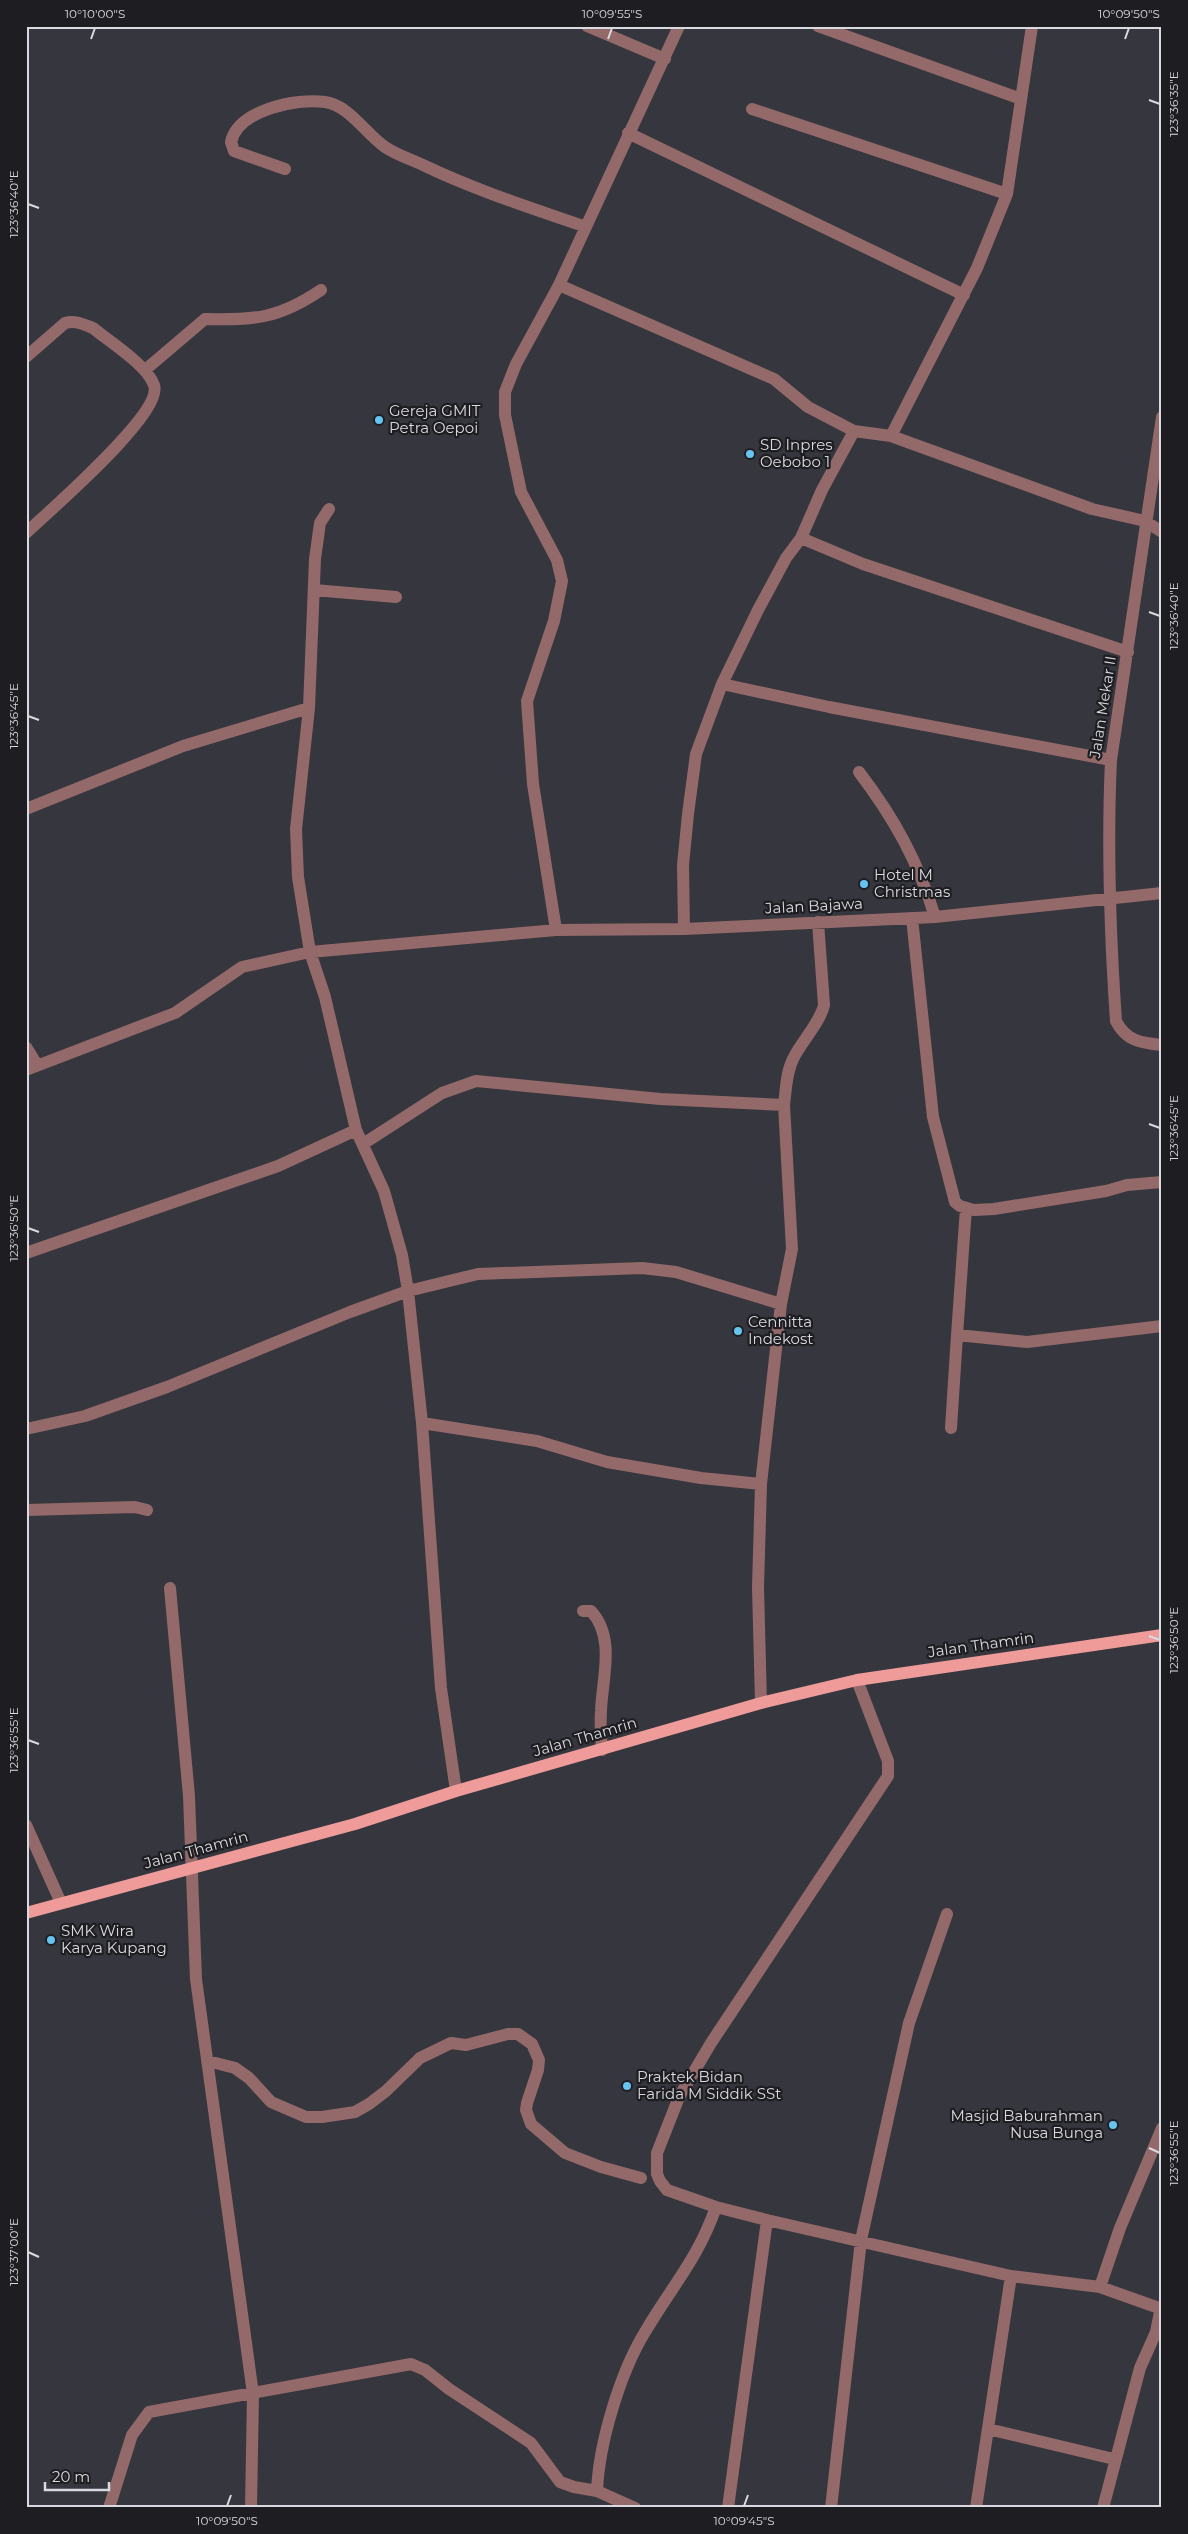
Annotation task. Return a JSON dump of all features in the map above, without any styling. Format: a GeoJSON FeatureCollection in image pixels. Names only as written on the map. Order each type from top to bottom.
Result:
{"type":"FeatureCollection","features":[{"type":"Feature","properties":{"kind":"main road","name":"Jalan Thamrin"},"geometry":{"type":"LineString","coordinates":[[26,1913],[355,1824],[456,1791],[761,1704],[857,1680],[1162,1635]]}},
{"type":"Feature","properties":{"kind":"street"},"geometry":{"type":"LineString","coordinates":[[588,26],[665,59]]}},
{"type":"Feature","properties":{"kind":"street"},"geometry":{"type":"LineString","coordinates":[[556,930],[533,784],[528,734],[528,701],[554,621],[562,581],[557,560],[521,492],[505,415],[505,392],[516,364],[559,285],[679,26]]}},
{"type":"Feature","properties":{"kind":"street"},"geometry":{"type":"LineString","coordinates":[[818,26],[1021,99]]}},
{"type":"Feature","properties":{"kind":"street"},"geometry":{"type":"LineString","coordinates":[[891,436],[977,268],[1007,194],[1032,26]]}},
{"type":"Feature","properties":{"kind":"street"},"geometry":{"type":"LineString","coordinates":[[286,169],[234,150],[231,142],[235,131],[240,124],[266,110],[287,103],[326,102],[345,112],[394,154],[458,182],[586,227]]}},
{"type":"Feature","properties":{"kind":"street"},"geometry":{"type":"LineString","coordinates":[[752,109],[1007,194]]}},
{"type":"Feature","properties":{"kind":"street"},"geometry":{"type":"LineString","coordinates":[[628,133],[964,295]]}},
{"type":"Feature","properties":{"kind":"street"},"geometry":{"type":"LineString","coordinates":[[559,285],[774,379],[808,407],[854,431],[891,436],[1092,509],[1144,522],[1162,532]]}},
{"type":"Feature","properties":{"kind":"street"},"geometry":{"type":"LineString","coordinates":[[145,370],[205,319],[248,320],[268,317],[301,304],[321,290]]}},
{"type":"Feature","properties":{"kind":"street"},"geometry":{"type":"LineString","coordinates":[[26,356],[64,323],[78,322],[93,328],[145,370],[154,384],[156,392],[149,408],[119,444],[26,533]]}},
{"type":"Feature","properties":{"kind":"street","name":"Jalan Mekar II"},"geometry":{"type":"LineString","coordinates":[[1162,417],[1144,522],[1128,652],[1111,760],[1110,898],[1116,1021],[1128,1037],[1140,1043],[1162,1045]]}},
{"type":"Feature","properties":{"kind":"street"},"geometry":{"type":"LineString","coordinates":[[684,929],[683,865],[696,754],[722,684],[786,558],[801,538],[822,490],[854,431]]}},
{"type":"Feature","properties":{"kind":"street"},"geometry":{"type":"LineString","coordinates":[[328,509],[320,523],[314,590],[309,708],[296,829],[298,877],[310,952],[325,997],[356,1130],[384,1191],[402,1255],[408,1291],[422,1423],[440,1688],[456,1791]]}},
{"type":"Feature","properties":{"kind":"street"},"geometry":{"type":"LineString","coordinates":[[801,538],[863,564],[1128,652]]}},
{"type":"Feature","properties":{"kind":"street"},"geometry":{"type":"LineString","coordinates":[[314,590],[396,598]]}},
{"type":"Feature","properties":{"kind":"street"},"geometry":{"type":"LineString","coordinates":[[722,684],[829,707],[1111,760]]}},
{"type":"Feature","properties":{"kind":"street"},"geometry":{"type":"LineString","coordinates":[[26,809],[183,746],[309,708]]}},
{"type":"Feature","properties":{"kind":"street"},"geometry":{"type":"LineString","coordinates":[[859,772],[882,803],[913,855],[934,917]]}},
{"type":"Feature","properties":{"kind":"street","name":"Jalan Bajawa"},"geometry":{"type":"LineString","coordinates":[[32,1067],[175,1013],[242,966],[310,952],[556,930],[684,929],[934,917],[1162,893]]}},
{"type":"Feature","properties":{"kind":"street"},"geometry":{"type":"LineString","coordinates":[[912,918],[933,1117],[955,1202],[966,1208],[994,1209],[1106,1191],[1128,1185],[1162,1182]]}},
{"type":"Feature","properties":{"kind":"street"},"geometry":{"type":"LineString","coordinates":[[761,1704],[758,1587],[761,1484],[781,1304],[792,1249],[784,1105],[788,1074],[793,1060],[820,1016],[824,1005],[818,922]]}},
{"type":"Feature","properties":{"kind":"street"},"geometry":{"type":"LineString","coordinates":[[26,1047],[32,1067]]}},
{"type":"Feature","properties":{"kind":"street"},"geometry":{"type":"LineString","coordinates":[[362,1144],[442,1093],[476,1081],[660,1099],[784,1105]]}},
{"type":"Feature","properties":{"kind":"street"},"geometry":{"type":"LineString","coordinates":[[26,1253],[278,1166],[356,1130]]}},
{"type":"Feature","properties":{"kind":"street"},"geometry":{"type":"LineString","coordinates":[[951,1428],[966,1208]]}},
{"type":"Feature","properties":{"kind":"street"},"geometry":{"type":"LineString","coordinates":[[26,1429],[85,1416],[167,1387],[245,1353],[408,1291],[478,1274],[642,1268],[676,1272],[781,1304]]}},
{"type":"Feature","properties":{"kind":"street"},"geometry":{"type":"LineString","coordinates":[[957,1335],[1027,1342],[1162,1326]]}},
{"type":"Feature","properties":{"kind":"street"},"geometry":{"type":"LineString","coordinates":[[422,1423],[537,1441],[607,1462],[701,1478],[761,1484]]}},
{"type":"Feature","properties":{"kind":"street"},"geometry":{"type":"LineString","coordinates":[[26,1510],[135,1508],[147,1510]]}},
{"type":"Feature","properties":{"kind":"street"},"geometry":{"type":"LineString","coordinates":[[170,1588],[189,1796],[196,1979],[253,2394],[251,2508]]}},
{"type":"Feature","properties":{"kind":"street"},"geometry":{"type":"LineString","coordinates":[[582,1612],[592,1612],[597,1618],[605,1637],[601,1712],[602,1750]]}},
{"type":"Feature","properties":{"kind":"street"},"geometry":{"type":"LineString","coordinates":[[857,1680],[888,1761],[888,1776],[711,2043],[679,2096],[658,2153],[657,2174],[667,2190],[716,2207],[1011,2276],[1100,2287],[1156,2305],[1160,2312],[1156,2332],[1140,2368],[1114,2460],[1103,2508]]}},
{"type":"Feature","properties":{"kind":"street"},"geometry":{"type":"LineString","coordinates":[[26,1825],[61,1903]]}},
{"type":"Feature","properties":{"kind":"street"},"geometry":{"type":"LineString","coordinates":[[831,2508],[861,2240],[909,2023],[947,1914]]}},
{"type":"Feature","properties":{"kind":"street"},"geometry":{"type":"LineString","coordinates":[[208,2062],[235,2068],[249,2078],[260,2092],[277,2105],[306,2117],[322,2117],[355,2112],[369,2104],[386,2091],[420,2058],[451,2043],[466,2045],[508,2034],[518,2034],[532,2044],[539,2060],[538,2070],[526,2103],[526,2110],[531,2124],[564,2153],[601,2167],[641,2178]]}},
{"type":"Feature","properties":{"kind":"street"},"geometry":{"type":"LineString","coordinates":[[1100,2287],[1120,2228],[1162,2128]]}},
{"type":"Feature","properties":{"kind":"street"},"geometry":{"type":"LineString","coordinates":[[597,2491],[598,2468],[608,2427],[627,2370],[645,2332],[694,2258],[716,2207]]}},
{"type":"Feature","properties":{"kind":"street"},"geometry":{"type":"LineString","coordinates":[[728,2508],[767,2220]]}},
{"type":"Feature","properties":{"kind":"street"},"geometry":{"type":"LineString","coordinates":[[976,2508],[1011,2276]]}},
{"type":"Feature","properties":{"kind":"street"},"geometry":{"type":"LineString","coordinates":[[109,2508],[132,2435],[149,2412],[194,2402],[253,2394],[415,2364],[531,2443],[560,2482],[574,2488],[597,2491],[635,2508]]}},
{"type":"Feature","properties":{"kind":"street"},"geometry":{"type":"LineString","coordinates":[[988,2429],[1114,2460]]}},
{"type":"Feature","properties":{"kind":"place","name":"Gereja GMIT Petra Oepoi"},"geometry":{"type":"Point","coordinates":[379,420]}},
{"type":"Feature","properties":{"kind":"place","name":"SD Inpres Oebobo 1"},"geometry":{"type":"Point","coordinates":[750,454]}},
{"type":"Feature","properties":{"kind":"place","name":"Hotel M Christmas"},"geometry":{"type":"Point","coordinates":[864,884]}},
{"type":"Feature","properties":{"kind":"place","name":"Cennitta Indekost"},"geometry":{"type":"Point","coordinates":[738,1331]}},
{"type":"Feature","properties":{"kind":"place","name":"SMK Wira Karya Kupang"},"geometry":{"type":"Point","coordinates":[51,1940]}},
{"type":"Feature","properties":{"kind":"place","name":"Praktek Bidan Farida M Siddik SSt"},"geometry":{"type":"Point","coordinates":[627,2086]}},
{"type":"Feature","properties":{"kind":"place","name":"Masjid Baburahman Nusa Bunga"},"geometry":{"type":"Point","coordinates":[1113,2125]}}]}
